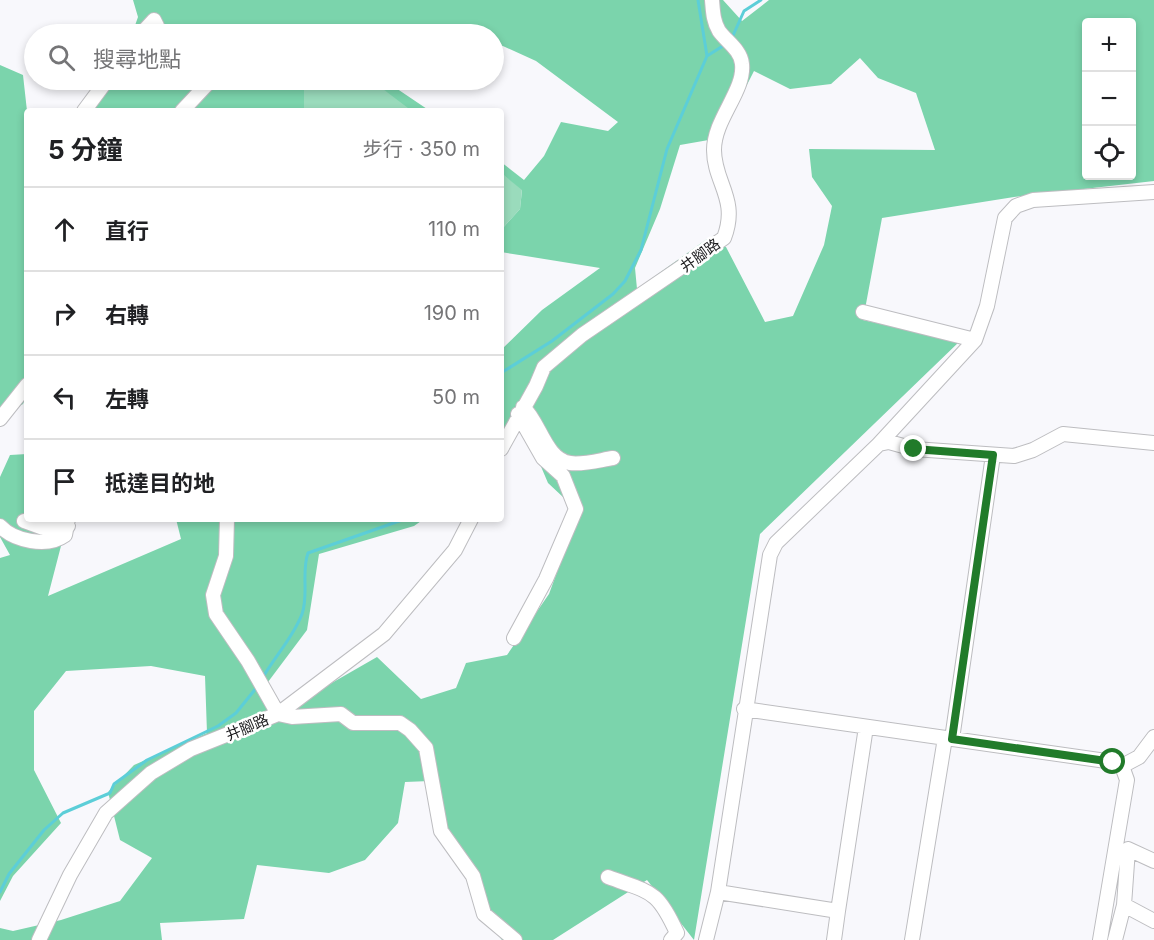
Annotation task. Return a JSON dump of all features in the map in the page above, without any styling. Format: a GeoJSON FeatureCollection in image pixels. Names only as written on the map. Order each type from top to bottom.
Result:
{"type":"FeatureCollection","features":[{"type":"Feature","properties":{"kind":"street","name":"井腳路"},"geometry":{"type":"LineString","coordinates":[[504,433],[536,386],[544,367],[582,335],[724,238],[729,225],[729,209],[714,150],[717,128],[742,70],[741,56],[718,29],[713,16],[712,0]]}},
{"type":"Feature","properties":{"kind":"street"},"geometry":{"type":"LineString","coordinates":[[86,108],[100,90]]}},
{"type":"Feature","properties":{"kind":"street"},"geometry":{"type":"LineString","coordinates":[[185,108],[202,90]]}},
{"type":"Feature","properties":{"kind":"street"},"geometry":{"type":"LineString","coordinates":[[706,940],[718,892],[744,709],[770,555],[776,543],[879,444],[975,340],[987,306],[999,234],[1005,218],[1016,206],[1033,200],[1154,192]]}},
{"type":"Feature","properties":{"kind":"street"},"geometry":{"type":"LineString","coordinates":[[863,312],[975,340]]}},
{"type":"Feature","properties":{"kind":"street"},"geometry":{"type":"LineString","coordinates":[[0,419],[24,389]]}},
{"type":"Feature","properties":{"kind":"street"},"geometry":{"type":"LineString","coordinates":[[521,410],[532,415],[552,453],[570,463],[613,458]]}},
{"type":"Feature","properties":{"kind":"street"},"geometry":{"type":"LineString","coordinates":[[514,638],[546,579],[576,509],[563,476],[543,458],[521,410]]}},
{"type":"Feature","properties":{"kind":"street"},"geometry":{"type":"LineString","coordinates":[[879,444],[889,442],[914,449],[1014,456],[1033,450],[1063,434],[1154,443]]}},
{"type":"Feature","properties":{"kind":"street"},"geometry":{"type":"LineString","coordinates":[[912,940],[948,738],[993,455]]}},
{"type":"Feature","properties":{"kind":"street"},"geometry":{"type":"LineString","coordinates":[[0,526],[6,533],[26,541],[40,541],[59,539],[65,535],[68,522],[42,528],[27,522]]}},
{"type":"Feature","properties":{"kind":"street"},"geometry":{"type":"LineString","coordinates":[[227,522],[226,556],[213,595],[216,614],[278,714],[292,717],[341,714],[353,723],[400,723],[410,730],[426,748],[441,831],[473,876],[484,914],[515,940]]}},
{"type":"Feature","properties":{"kind":"street","name":"井腳路"},"geometry":{"type":"LineString","coordinates":[[39,940],[70,875],[106,813],[151,773],[190,749],[278,714],[384,634],[455,550],[469,522]]}},
{"type":"Feature","properties":{"kind":"street"},"geometry":{"type":"LineString","coordinates":[[744,709],[1113,762],[1122,766],[1127,780],[1100,940]]}},
{"type":"Feature","properties":{"kind":"street"},"geometry":{"type":"LineString","coordinates":[[834,940],[866,727]]}},
{"type":"Feature","properties":{"kind":"street"},"geometry":{"type":"LineString","coordinates":[[1122,766],[1139,757],[1153,739]]}},
{"type":"Feature","properties":{"kind":"street"},"geometry":{"type":"LineString","coordinates":[[1115,940],[1124,905],[1128,849],[1154,861]]}},
{"type":"Feature","properties":{"kind":"street"},"geometry":{"type":"LineString","coordinates":[[608,878],[654,894],[667,912],[677,933],[671,940]]}},
{"type":"Feature","properties":{"kind":"street"},"geometry":{"type":"LineString","coordinates":[[718,892],[838,911]]}},
{"type":"Feature","properties":{"kind":"street"},"geometry":{"type":"LineString","coordinates":[[1124,905],[1154,921]]}},
{"type":"Feature","properties":{"kind":"green space"},"geometry":{"type":"Polygon","coordinates":[[[133,0],[723,0],[742,21],[769,0],[1154,0],[1154,181],[1014,197],[882,218],[863,320],[960,341],[760,534],[694,940],[647,880],[553,940],[502,940],[492,927],[472,878],[446,841],[430,781],[405,782],[398,823],[365,860],[329,873],[257,865],[244,919],[160,923],[162,940],[0,940],[0,928],[13,931],[61,920],[120,901],[152,858],[120,840],[108,792],[134,765],[207,733],[205,676],[151,666],[66,671],[34,711],[34,770],[61,823],[13,876],[0,901],[0,558],[10,555],[0,537],[0,477],[10,455],[24,454],[24,522],[67,522],[48,596],[181,539],[177,522],[420,522],[414,526],[319,554],[307,630],[262,690],[276,715],[377,657],[421,699],[456,688],[466,663],[507,655],[549,594],[579,512],[548,483],[528,436],[504,427],[504,347],[542,310],[600,268],[504,252],[504,227],[520,209],[522,190],[504,175],[504,164],[524,180],[544,156],[561,122],[608,131],[618,122],[536,61],[504,47],[504,24],[136,24],[138,17],[133,0]],[[860,58],[831,84],[790,89],[754,71],[720,138],[680,145],[660,209],[635,268],[637,289],[707,239],[726,247],[765,322],[793,316],[824,245],[832,206],[812,177],[809,149],[935,150],[916,93],[878,78],[860,58]]]}},
{"type":"Feature","properties":{"kind":"green space"},"geometry":{"type":"Polygon","coordinates":[[[0,65],[23,75],[27,108],[24,108],[24,402],[0,417],[0,65]]]}},
{"type":"Feature","properties":{"kind":"green space"},"geometry":{"type":"Polygon","coordinates":[[[102,90],[304,90],[304,108],[87,108],[102,90]]]}},
{"type":"Feature","properties":{"kind":"green space"},"geometry":{"type":"Polygon","coordinates":[[[304,90],[385,90],[411,108],[304,108],[304,90]]]}},
{"type":"Feature","properties":{"kind":"green space"},"geometry":{"type":"Polygon","coordinates":[[[384,90],[399,90],[426,108],[408,108],[384,90]]]}},
{"type":"Feature","properties":{"kind":"green space"},"geometry":{"type":"Polygon","coordinates":[[[504,175],[522,189],[520,209],[504,227],[504,175]]]}},
{"type":"Feature","properties":{"kind":"waterway"},"geometry":{"type":"LineString","coordinates":[[698,0],[707,56]]}},
{"type":"Feature","properties":{"kind":"waterway"},"geometry":{"type":"LineString","coordinates":[[731,40],[744,11],[761,0]]}},
{"type":"Feature","properties":{"kind":"waterway"},"geometry":{"type":"LineString","coordinates":[[504,371],[552,341],[613,294],[625,281],[641,250],[667,149],[707,56],[726,44]]}},
{"type":"Feature","properties":{"kind":"waterway"},"geometry":{"type":"LineString","coordinates":[[262,679],[294,631],[302,614],[308,553],[396,522]]}},
{"type":"Feature","properties":{"kind":"waterway"},"geometry":{"type":"LineString","coordinates":[[0,892],[9,874],[44,830],[63,813],[110,793],[114,784],[147,760],[218,726],[236,713],[257,687]]}},
{"type":"Feature","properties":{"kind":"route"},"geometry":{"type":"LineString","coordinates":[[914,449],[993,455],[952,739],[1113,762]]}}]}
